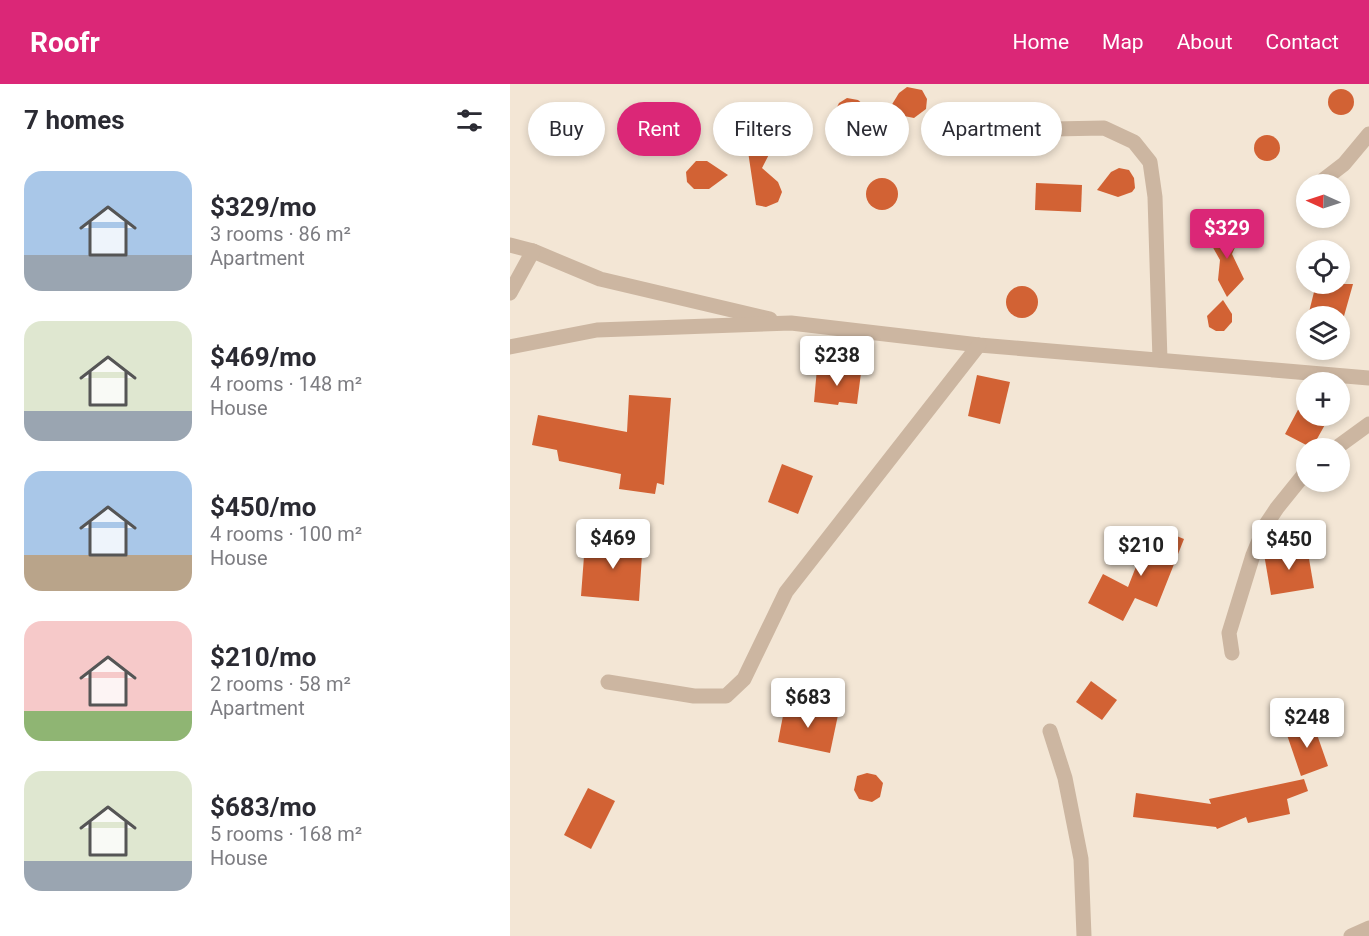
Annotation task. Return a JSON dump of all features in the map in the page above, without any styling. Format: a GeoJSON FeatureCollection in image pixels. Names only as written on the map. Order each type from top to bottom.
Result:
{"type":"FeatureCollection","features":[{"type":"Feature","properties":{"kind":"street"},"geometry":{"type":"LineString","coordinates":[[1062,129],[1104,128],[1134,142],[1150,162],[1155,197],[1160,360]]}},
{"type":"Feature","properties":{"kind":"street"},"geometry":{"type":"LineString","coordinates":[[1331,174],[1344,164],[1369,134]]}},
{"type":"Feature","properties":{"kind":"street"},"geometry":{"type":"LineString","coordinates":[[510,245],[533,251],[600,279],[791,323],[979,345],[1369,378]]}},
{"type":"Feature","properties":{"kind":"street"},"geometry":{"type":"LineString","coordinates":[[510,293],[533,251]]}},
{"type":"Feature","properties":{"kind":"street"},"geometry":{"type":"LineString","coordinates":[[510,347],[597,330],[791,323]]}},
{"type":"Feature","properties":{"kind":"street"},"geometry":{"type":"LineString","coordinates":[[608,682],[664,692],[726,696],[744,679],[786,592],[979,345]]}},
{"type":"Feature","properties":{"kind":"street"},"geometry":{"type":"LineString","coordinates":[[1350,438],[1369,424]]}},
{"type":"Feature","properties":{"kind":"street"},"geometry":{"type":"LineString","coordinates":[[1232,653],[1229,633],[1253,555],[1265,526],[1296,484]]}},
{"type":"Feature","properties":{"kind":"street"},"geometry":{"type":"LineString","coordinates":[[1050,731],[1065,778],[1081,859],[1084,936]]}},
{"type":"Feature","properties":{"kind":"street"},"geometry":{"type":"LineString","coordinates":[[1351,936],[1369,928]]}},
{"type":"Feature","properties":{"kind":"building"},"geometry":{"type":"Polygon","coordinates":[[[907,87],[922,90],[927,99],[927,102],[921,102],[921,113],[914,118],[909,117],[909,102],[893,102],[899,93],[907,87]]]}},
{"type":"Feature","properties":{"kind":"building"},"geometry":{"type":"Polygon","coordinates":[[[1341,89],[1350,93],[1354,102],[1350,111],[1341,115],[1332,111],[1328,102],[1332,93],[1341,89]]]}},
{"type":"Feature","properties":{"kind":"building"},"geometry":{"type":"Polygon","coordinates":[[[847,98],[860,102],[841,102],[847,98]]]}},
{"type":"Feature","properties":{"kind":"building"},"geometry":{"type":"Polygon","coordinates":[[[1267,135],[1276,139],[1280,148],[1276,157],[1267,161],[1258,157],[1254,148],[1258,139],[1267,135]]]}},
{"type":"Feature","properties":{"kind":"building"},"geometry":{"type":"Polygon","coordinates":[[[749,156],[768,156],[762,168],[778,182],[782,192],[778,202],[766,207],[756,205],[749,156]]]}},
{"type":"Feature","properties":{"kind":"building"},"geometry":{"type":"Polygon","coordinates":[[[696,161],[707,161],[728,175],[709,189],[694,189],[687,182],[686,172],[696,161]]]}},
{"type":"Feature","properties":{"kind":"building"},"geometry":{"type":"Polygon","coordinates":[[[1119,168],[1129,170],[1134,178],[1135,188],[1132,192],[1118,197],[1097,190],[1111,172],[1119,168]]]}},
{"type":"Feature","properties":{"kind":"building"},"geometry":{"type":"Polygon","coordinates":[[[882,178],[893,183],[898,194],[893,205],[882,210],[871,205],[866,194],[871,183],[882,178]]]}},
{"type":"Feature","properties":{"kind":"building"},"geometry":{"type":"Polygon","coordinates":[[[1036,183],[1082,185],[1081,212],[1035,210],[1036,183]]]}},
{"type":"Feature","properties":{"kind":"building"},"geometry":{"type":"Polygon","coordinates":[[[1221,229],[1231,231],[1235,237],[1237,243],[1232,254],[1244,279],[1227,297],[1218,280],[1220,260],[1211,244],[1214,233],[1221,229]]]}},
{"type":"Feature","properties":{"kind":"building"},"geometry":{"type":"Polygon","coordinates":[[[1350,284],[1353,284],[1347,306],[1310,306],[1314,294],[1350,294],[1350,284]]]}},
{"type":"Feature","properties":{"kind":"building"},"geometry":{"type":"Polygon","coordinates":[[[1022,286],[1033,291],[1038,302],[1033,313],[1022,318],[1011,313],[1006,302],[1011,291],[1022,286]]]}},
{"type":"Feature","properties":{"kind":"building"},"geometry":{"type":"Polygon","coordinates":[[[1223,300],[1232,314],[1232,322],[1224,331],[1216,331],[1209,327],[1207,316],[1223,300]]]}},
{"type":"Feature","properties":{"kind":"building"},"geometry":{"type":"Polygon","coordinates":[[[817,368],[861,373],[857,404],[839,402],[838,405],[814,402],[817,368]]]}},
{"type":"Feature","properties":{"kind":"building"},"geometry":{"type":"Polygon","coordinates":[[[977,375],[1010,382],[1000,424],[968,416],[977,375]]]}},
{"type":"Feature","properties":{"kind":"building"},"geometry":{"type":"Polygon","coordinates":[[[629,395],[671,398],[664,485],[657,483],[655,494],[619,489],[621,474],[559,461],[557,450],[532,445],[538,415],[627,432],[629,395]]]}},
{"type":"Feature","properties":{"kind":"building"},"geometry":{"type":"Polygon","coordinates":[[[1296,413],[1296,426],[1324,426],[1318,438],[1296,440],[1285,434],[1296,413]]]}},
{"type":"Feature","properties":{"kind":"building"},"geometry":{"type":"Polygon","coordinates":[[[782,464],[813,476],[798,514],[768,502],[782,464]]]}},
{"type":"Feature","properties":{"kind":"building"},"geometry":{"type":"Polygon","coordinates":[[[1152,526],[1184,539],[1157,607],[1135,598],[1123,621],[1088,603],[1103,574],[1128,587],[1152,526]]]}},
{"type":"Feature","properties":{"kind":"building"},"geometry":{"type":"Polygon","coordinates":[[[611,538],[643,540],[639,601],[581,596],[585,543],[609,545],[611,538]]]}},
{"type":"Feature","properties":{"kind":"building"},"geometry":{"type":"Polygon","coordinates":[[[1307,547],[1314,588],[1271,595],[1264,554],[1307,547]]]}},
{"type":"Feature","properties":{"kind":"building"},"geometry":{"type":"Polygon","coordinates":[[[1091,681],[1117,700],[1102,720],[1076,702],[1091,681]]]}},
{"type":"Feature","properties":{"kind":"building"},"geometry":{"type":"Polygon","coordinates":[[[785,705],[838,715],[830,753],[778,742],[785,705]]]}},
{"type":"Feature","properties":{"kind":"building"},"geometry":{"type":"Polygon","coordinates":[[[1313,723],[1328,766],[1301,776],[1286,732],[1313,723]]]}},
{"type":"Feature","properties":{"kind":"building"},"geometry":{"type":"Polygon","coordinates":[[[867,773],[876,775],[883,783],[880,797],[872,802],[859,799],[854,790],[857,776],[867,773]]]}},
{"type":"Feature","properties":{"kind":"building"},"geometry":{"type":"Polygon","coordinates":[[[1304,779],[1308,791],[1287,799],[1290,814],[1248,823],[1246,817],[1217,829],[1216,827],[1133,817],[1136,793],[1211,804],[1209,799],[1304,779]]]}},
{"type":"Feature","properties":{"kind":"building"},"geometry":{"type":"Polygon","coordinates":[[[588,788],[615,801],[591,849],[564,835],[588,788]]]}}]}
